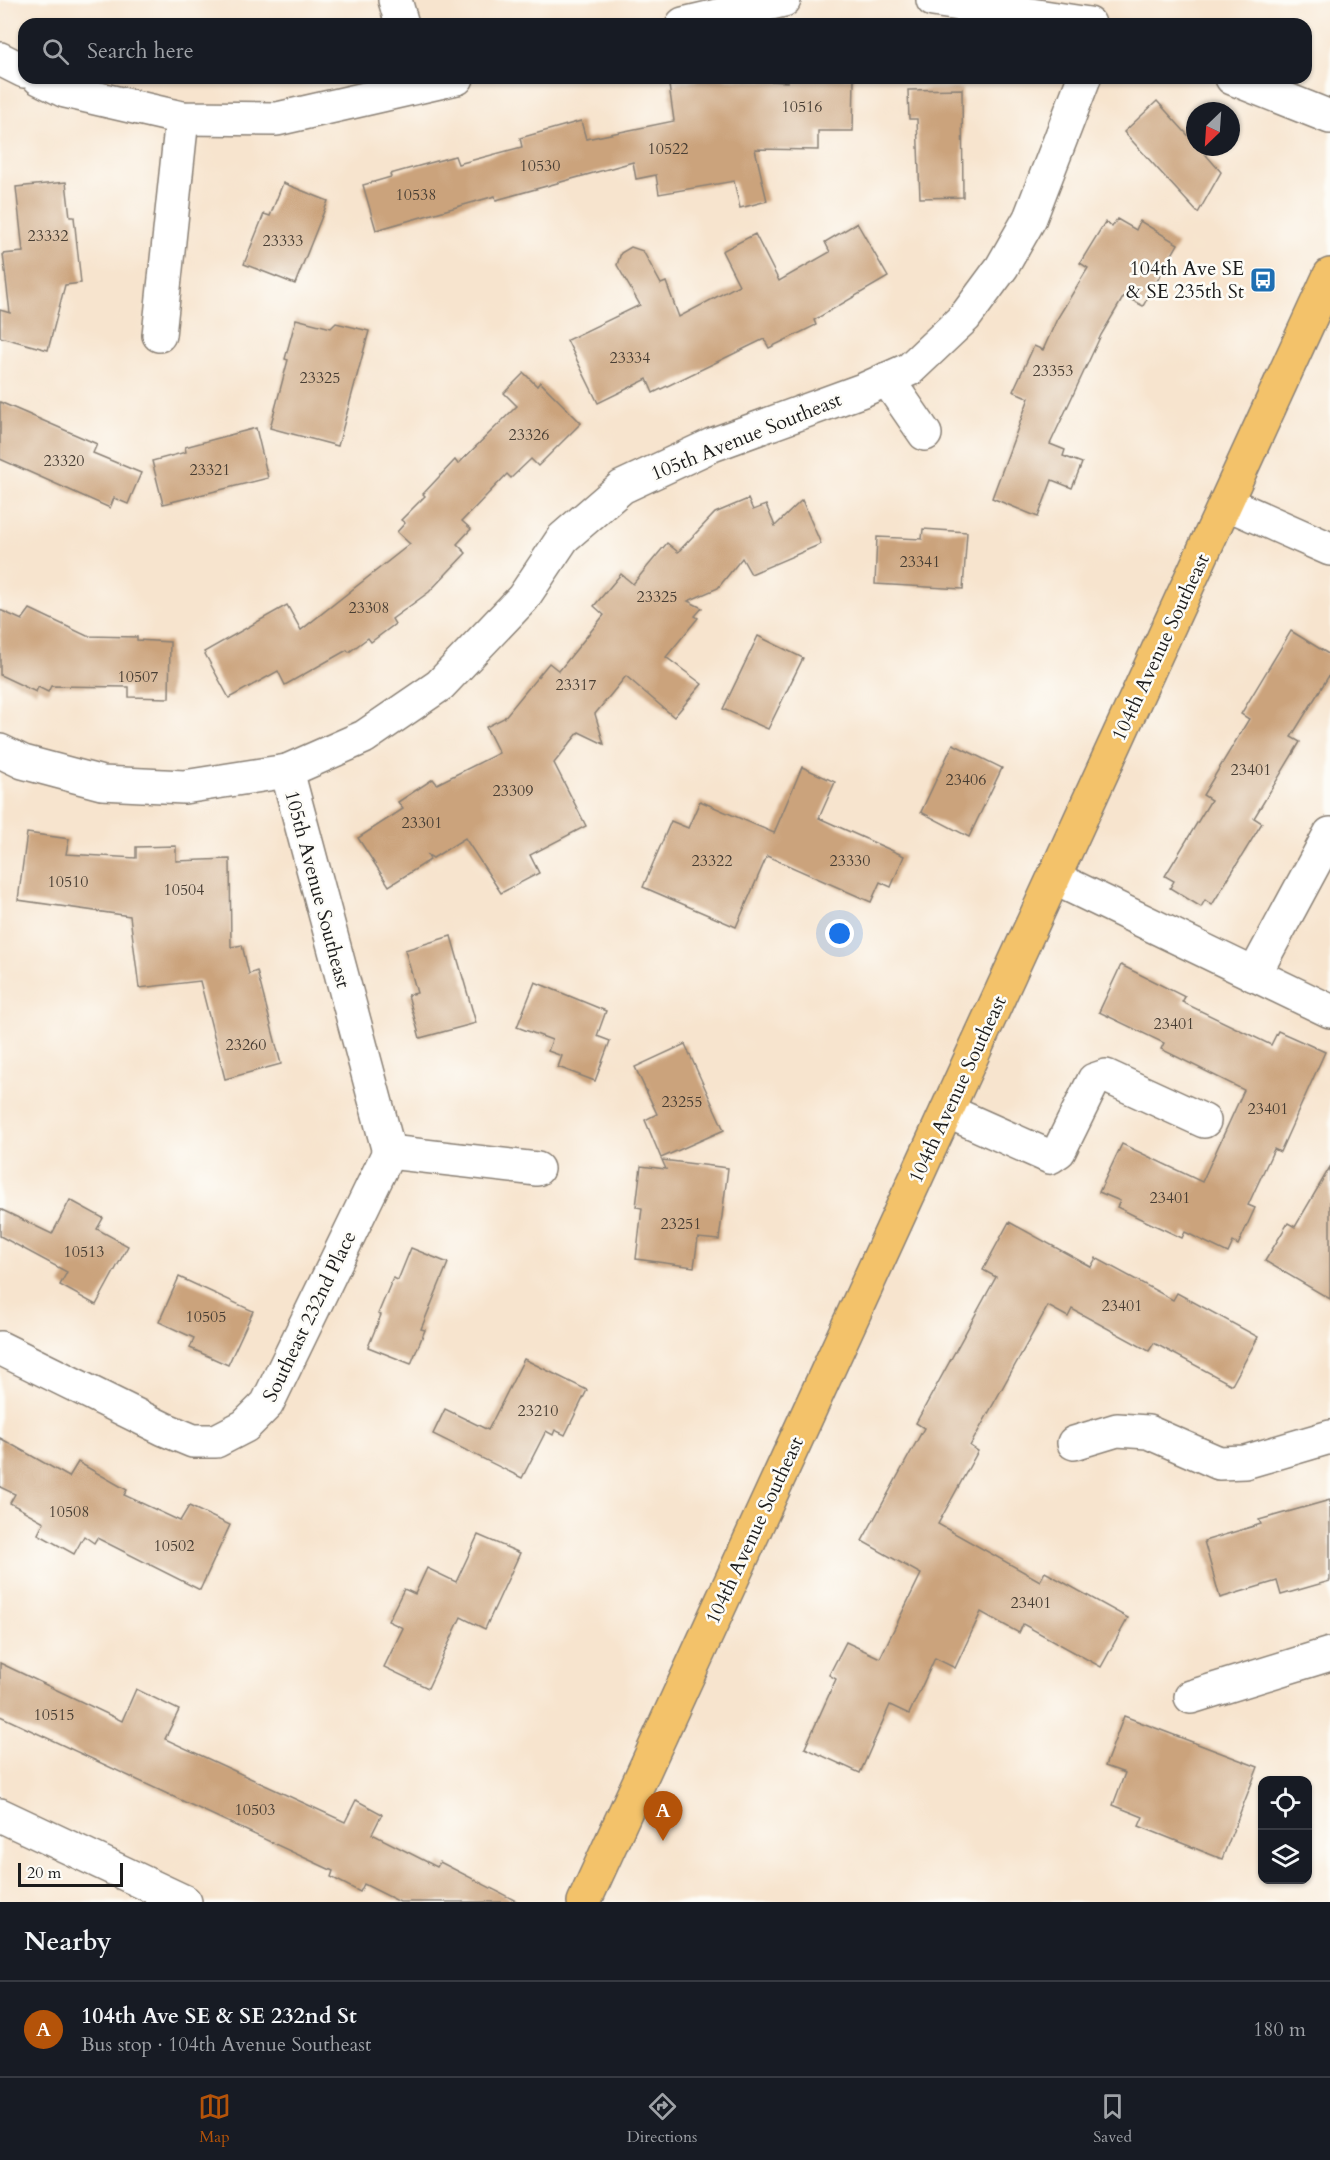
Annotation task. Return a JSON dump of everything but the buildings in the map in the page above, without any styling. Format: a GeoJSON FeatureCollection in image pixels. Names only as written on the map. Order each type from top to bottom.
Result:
{"type":"FeatureCollection","features":[{"type":"Feature","properties":{"kind":"main road","name":"104th Avenue Southeast"},"geometry":{"type":"LineString","coordinates":[[584,1902],[1330,275]]}},
{"type":"Feature","properties":{"kind":"street"},"geometry":{"type":"LineString","coordinates":[[395,0],[400,18]]}},
{"type":"Feature","properties":{"kind":"street"},"geometry":{"type":"LineString","coordinates":[[708,18],[784,0]]}},
{"type":"Feature","properties":{"kind":"street"},"geometry":{"type":"LineString","coordinates":[[933,0],[1050,18]]}},
{"type":"Feature","properties":{"kind":"street"},"geometry":{"type":"LineString","coordinates":[[0,59],[18,68]]}},
{"type":"Feature","properties":{"kind":"street"},"geometry":{"type":"LineString","coordinates":[[51,84],[65,91],[182,118],[277,119],[413,84]]}},
{"type":"Feature","properties":{"kind":"street","name":"105th Avenue Southeast"},"geometry":{"type":"LineString","coordinates":[[389,1152],[287,771],[364,737],[440,685],[523,598],[563,538],[622,487],[712,445],[910,369],[965,317],[1002,267],[1030,218],[1082,84]]}},
{"type":"Feature","properties":{"kind":"street"},"geometry":{"type":"LineString","coordinates":[[1247,84],[1330,117]]}},
{"type":"Feature","properties":{"kind":"street"},"geometry":{"type":"LineString","coordinates":[[159,335],[182,118]]}},
{"type":"Feature","properties":{"kind":"street"},"geometry":{"type":"LineString","coordinates":[[887,379],[926,434]]}},
{"type":"Feature","properties":{"kind":"street"},"geometry":{"type":"LineString","coordinates":[[1226,503],[1330,549]]}},
{"type":"Feature","properties":{"kind":"street"},"geometry":{"type":"LineString","coordinates":[[0,751],[23,762],[102,783],[184,788],[287,771]]}},
{"type":"Feature","properties":{"kind":"street"},"geometry":{"type":"LineString","coordinates":[[1254,975],[1330,834]]}},
{"type":"Feature","properties":{"kind":"street"},"geometry":{"type":"LineString","coordinates":[[1054,878],[1330,1011]]}},
{"type":"Feature","properties":{"kind":"street"},"geometry":{"type":"LineString","coordinates":[[947,1111],[1050,1157],[1059,1151],[1094,1080],[1106,1076],[1204,1121]]}},
{"type":"Feature","properties":{"kind":"street"},"geometry":{"type":"LineString","coordinates":[[389,1152],[537,1169]]}},
{"type":"Feature","properties":{"kind":"street","name":"Southeast 232nd Place"},"geometry":{"type":"LineString","coordinates":[[0,1348],[193,1441],[216,1441],[246,1426],[267,1404],[389,1152]]}},
{"type":"Feature","properties":{"kind":"street"},"geometry":{"type":"LineString","coordinates":[[1074,1443],[1117,1430],[1148,1432],[1219,1463],[1245,1462],[1330,1437]]}},
{"type":"Feature","properties":{"kind":"street"},"geometry":{"type":"LineString","coordinates":[[1191,1697],[1330,1654]]}},
{"type":"Feature","properties":{"kind":"street"},"geometry":{"type":"LineString","coordinates":[[0,1815],[185,1902]]}},
{"type":"Feature","properties":{"kind":"place","name":"104th Ave SE & SE 235th St"},"geometry":{"type":"Point","coordinates":[1263,280]}},
{"type":"Feature","properties":{"kind":"place","name":"104th Ave SE & SE 232nd St"},"geometry":{"type":"Point","coordinates":[663,1841]}}]}
